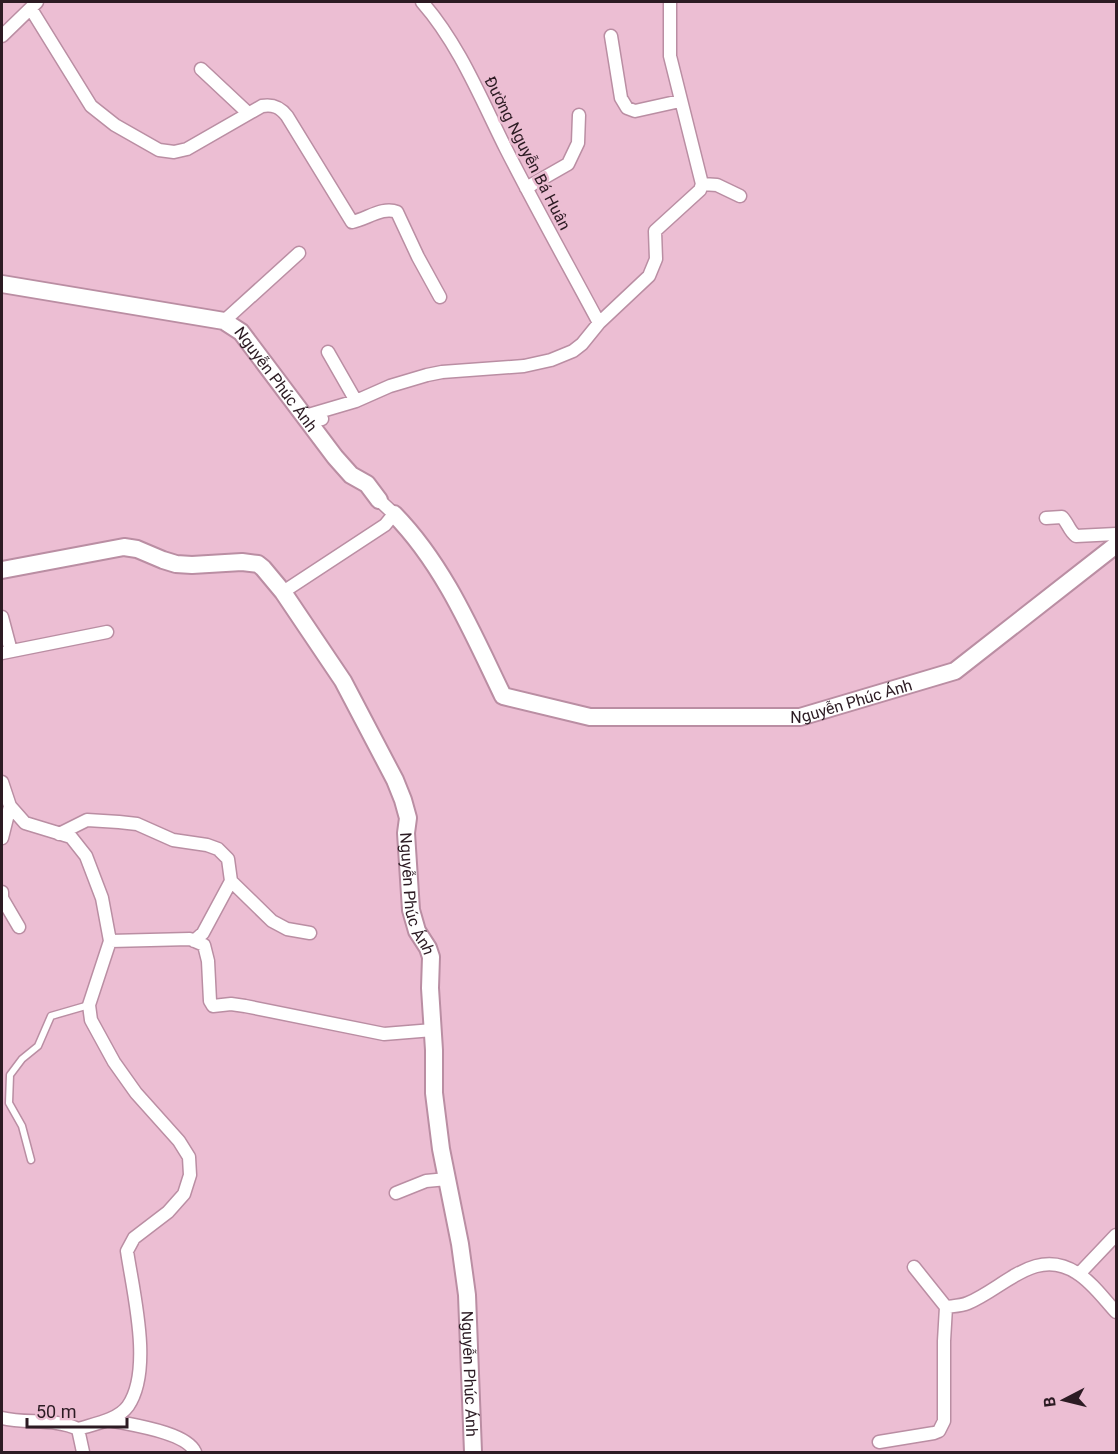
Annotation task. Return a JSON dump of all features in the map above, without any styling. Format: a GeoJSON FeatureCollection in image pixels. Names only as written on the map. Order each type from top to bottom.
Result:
{"type":"FeatureCollection","features":[{"type":"Feature","properties":{"kind":"street","name":"Đường Nguyễn Bá Huân"},"geometry":{"type":"LineString","coordinates":[[422,2],[463,62],[526,188],[599,323]]}},
{"type":"Feature","properties":{"kind":"street"},"geometry":{"type":"LineString","coordinates":[[305,416],[356,401],[406,381],[442,372],[524,366],[563,356],[582,344],[599,323],[649,276],[656,259],[656,231],[700,190],[702,184],[670,56],[670,2]]}},
{"type":"Feature","properties":{"kind":"street"},"geometry":{"type":"LineString","coordinates":[[2,36],[34,5],[91,106],[115,125],[159,150],[174,152],[187,149],[261,106],[275,106],[283,111],[352,222],[386,210],[392,209],[397,212],[417,257],[440,297]]}},
{"type":"Feature","properties":{"kind":"street"},"geometry":{"type":"LineString","coordinates":[[612,36],[621,98],[627,108],[635,111],[680,101]]}},
{"type":"Feature","properties":{"kind":"street"},"geometry":{"type":"LineString","coordinates":[[201,69],[248,113]]}},
{"type":"Feature","properties":{"kind":"street"},"geometry":{"type":"LineString","coordinates":[[526,188],[568,164],[578,143],[579,115]]}},
{"type":"Feature","properties":{"kind":"street"},"geometry":{"type":"LineString","coordinates":[[702,184],[717,185],[740,196]]}},
{"type":"Feature","properties":{"kind":"street"},"geometry":{"type":"LineString","coordinates":[[224,321],[299,253]]}},
{"type":"Feature","properties":{"kind":"street","name":"Nguyễn Phúc Ánh"},"geometry":{"type":"LineString","coordinates":[[2,284],[224,321],[241,332],[335,457],[351,475],[367,484],[379,500]]}},
{"type":"Feature","properties":{"kind":"street"},"geometry":{"type":"LineString","coordinates":[[328,352],[356,401]]}},
{"type":"Feature","properties":{"kind":"street"},"geometry":{"type":"LineString","coordinates":[[283,592],[385,525],[394,514],[379,500]]}},
{"type":"Feature","properties":{"kind":"street","name":"Nguyễn Phúc Ánh"},"geometry":{"type":"LineString","coordinates":[[394,514],[411,531],[454,594],[503,696],[590,717],[800,717],[955,671],[1116,545]]}},
{"type":"Feature","properties":{"kind":"street"},"geometry":{"type":"LineString","coordinates":[[1046,518],[1062,517],[1070,532],[1076,536],[1116,534]]}},
{"type":"Feature","properties":{"kind":"street","name":"Nguyễn Phúc Ánh"},"geometry":{"type":"LineString","coordinates":[[2,570],[119,548],[132,548],[177,564],[242,562],[258,564],[283,592],[343,681],[395,780],[408,818],[406,833],[411,910],[417,931],[429,948],[431,957],[430,988],[435,1101],[467,1294],[473,1452]]}},
{"type":"Feature","properties":{"kind":"street"},"geometry":{"type":"LineString","coordinates":[[2,617],[6,652],[107,632]]}},
{"type":"Feature","properties":{"kind":"street"},"geometry":{"type":"LineString","coordinates":[[2,782],[10,806],[25,822],[71,837],[86,856],[102,898],[110,941],[89,1005],[91,1020],[114,1062],[136,1093],[179,1141],[189,1157],[190,1175],[184,1194],[168,1212],[135,1238],[127,1251],[140,1351],[140,1380],[128,1407],[109,1420],[78,1429],[69,1424],[15,1421],[2,1418]]}},
{"type":"Feature","properties":{"kind":"street"},"geometry":{"type":"LineString","coordinates":[[2,838],[10,806]]}},
{"type":"Feature","properties":{"kind":"street"},"geometry":{"type":"LineString","coordinates":[[59,834],[87,820],[137,824],[172,840],[207,845],[218,849],[228,859],[231,881],[202,933],[194,940]]}},
{"type":"Feature","properties":{"kind":"street"},"geometry":{"type":"LineString","coordinates":[[231,881],[272,921],[287,929],[310,933]]}},
{"type":"Feature","properties":{"kind":"street"},"geometry":{"type":"LineString","coordinates":[[2,892],[2,898],[19,927]]}},
{"type":"Feature","properties":{"kind":"street"},"geometry":{"type":"LineString","coordinates":[[110,941],[190,939],[204,945],[208,961],[210,1001],[213,1006],[231,1004],[245,1006],[384,1034],[433,1030]]}},
{"type":"Feature","properties":{"kind":"street"},"geometry":{"type":"LineString","coordinates":[[396,1193],[426,1181],[447,1179]]}},
{"type":"Feature","properties":{"kind":"street"},"geometry":{"type":"LineString","coordinates":[[1079,1274],[1116,1235]]}},
{"type":"Feature","properties":{"kind":"street"},"geometry":{"type":"LineString","coordinates":[[946,1307],[966,1304],[988,1293],[1015,1274],[1036,1266],[1059,1264],[1079,1274],[1116,1312]]}},
{"type":"Feature","properties":{"kind":"street"},"geometry":{"type":"LineString","coordinates":[[879,1442],[934,1433],[939,1431],[944,1421],[946,1307],[914,1267]]}},
{"type":"Feature","properties":{"kind":"street"},"geometry":{"type":"LineString","coordinates":[[109,1420],[179,1437],[195,1452]]}},
{"type":"Feature","properties":{"kind":"street"},"geometry":{"type":"LineString","coordinates":[[78,1429],[83,1452]]}},
{"type":"Feature","properties":{"kind":"lane"},"geometry":{"type":"LineString","coordinates":[[31,1160],[22,1126],[9,1103],[10,1076],[22,1059],[38,1046],[51,1016],[89,1005]]}}]}
